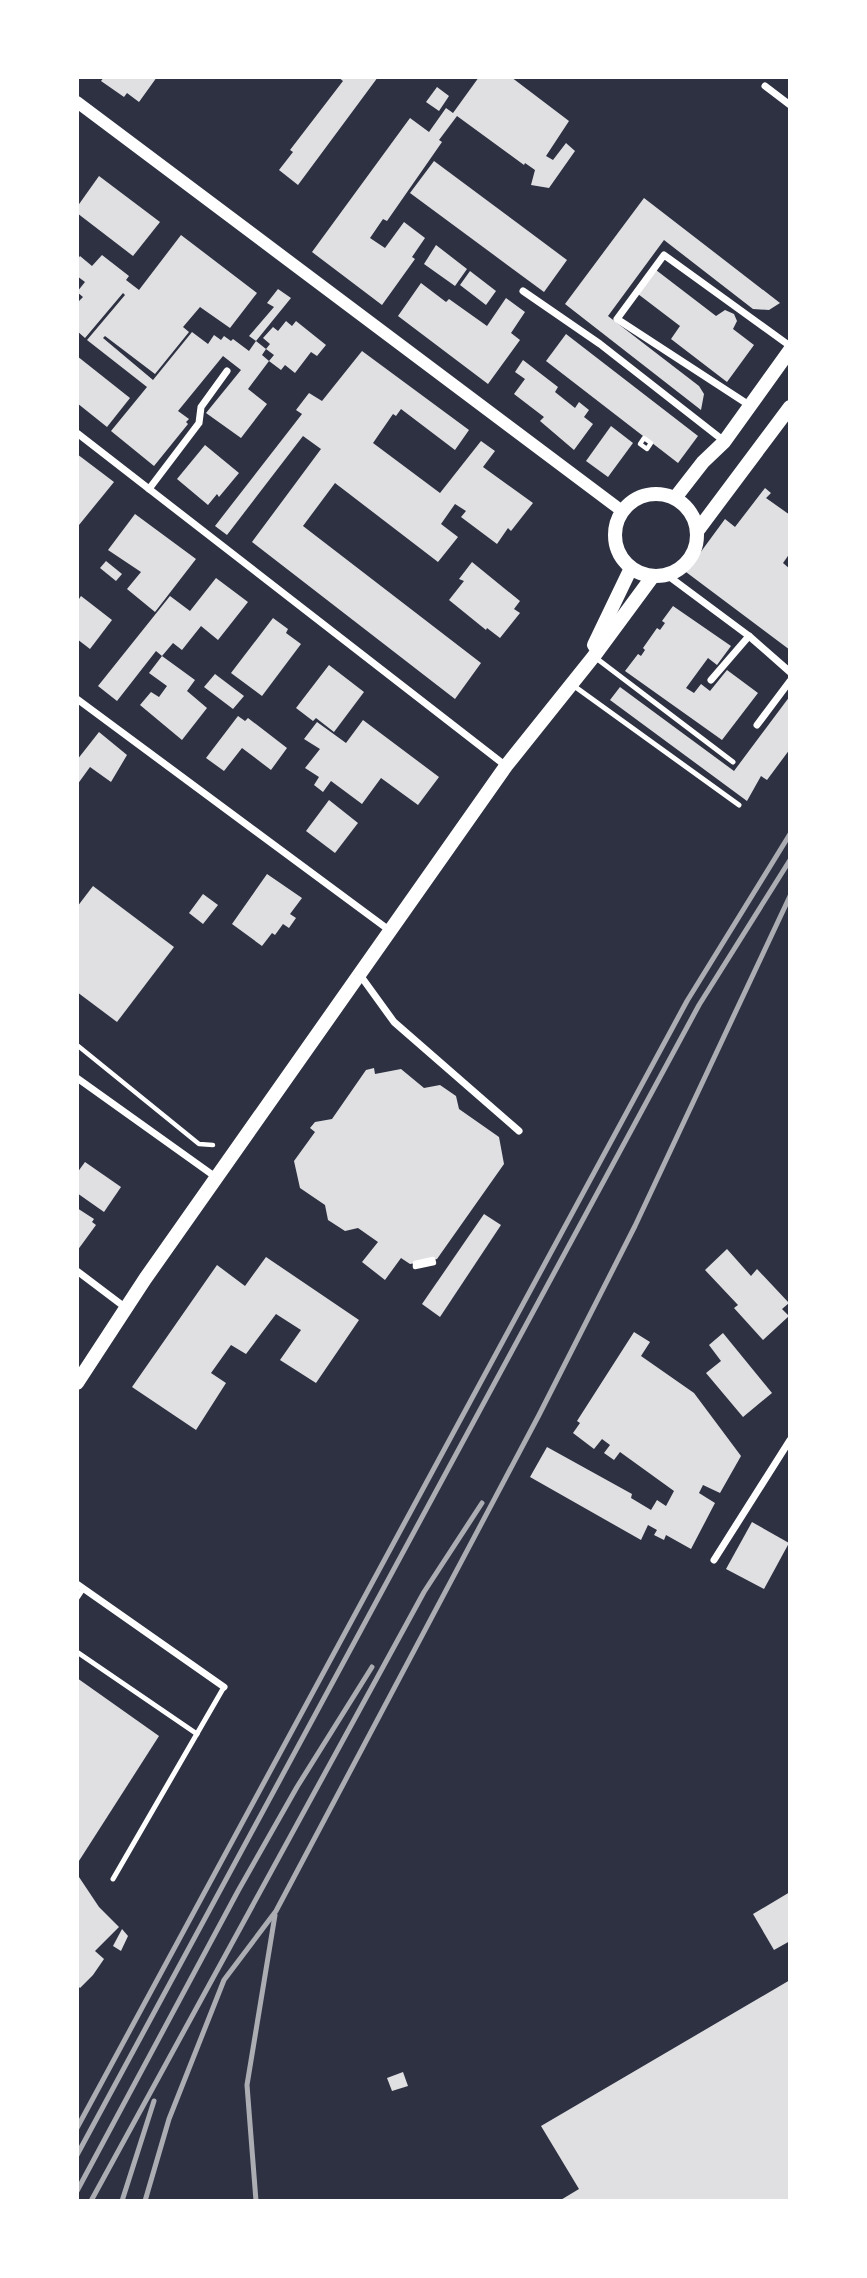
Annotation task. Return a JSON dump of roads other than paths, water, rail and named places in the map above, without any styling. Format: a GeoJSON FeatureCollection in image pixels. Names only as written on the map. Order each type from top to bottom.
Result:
{"type":"FeatureCollection","features":[{"type":"Feature","properties":{"kind":"main road"},"geometry":{"type":"LineString","coordinates":[[674,498],[703,462],[724,442],[790,348]]}},
{"type":"Feature","properties":{"kind":"main road"},"geometry":{"type":"LineString","coordinates":[[698,530],[689,509],[674,498],[649,494],[635,499],[622,511],[615,536],[620,554],[631,568],[660,576],[677,571],[693,555],[698,530],[790,407]]}},
{"type":"Feature","properties":{"kind":"main road"},"geometry":{"type":"LineString","coordinates":[[590,660],[631,568]]}},
{"type":"Feature","properties":{"kind":"main road"},"geometry":{"type":"LineString","coordinates":[[77,1384],[126,1308],[506,766],[660,576]]}},
{"type":"Feature","properties":{"kind":"street"},"geometry":{"type":"LineString","coordinates":[[765,86],[790,105]]}},
{"type":"Feature","properties":{"kind":"street"},"geometry":{"type":"LineString","coordinates":[[77,103],[622,511]]}},
{"type":"Feature","properties":{"kind":"street"},"geometry":{"type":"LineString","coordinates":[[749,405],[617,319],[664,255],[790,348]]}},
{"type":"Feature","properties":{"kind":"street"},"geometry":{"type":"LineString","coordinates":[[523,291],[600,344],[724,442]]}},
{"type":"Feature","properties":{"kind":"street"},"geometry":{"type":"LineString","coordinates":[[149,489],[199,423],[201,407],[227,371]]}},
{"type":"Feature","properties":{"kind":"street"},"geometry":{"type":"LineString","coordinates":[[77,433],[506,766]]}},
{"type":"Feature","properties":{"kind":"street"},"geometry":{"type":"LineString","coordinates":[[660,576],[749,636],[790,671]]}},
{"type":"Feature","properties":{"kind":"street"},"geometry":{"type":"LineString","coordinates":[[711,680],[749,636]]}},
{"type":"Feature","properties":{"kind":"street"},"geometry":{"type":"LineString","coordinates":[[757,726],[790,681]]}},
{"type":"Feature","properties":{"kind":"street"},"geometry":{"type":"LineString","coordinates":[[77,699],[389,930]]}},
{"type":"Feature","properties":{"kind":"street"},"geometry":{"type":"LineString","coordinates":[[360,975],[394,1022],[519,1130]]}},
{"type":"Feature","properties":{"kind":"street"},"geometry":{"type":"LineString","coordinates":[[77,1078],[218,1178]]}},
{"type":"Feature","properties":{"kind":"street"},"geometry":{"type":"LineString","coordinates":[[77,1270],[126,1308]]}},
{"type":"Feature","properties":{"kind":"street"},"geometry":{"type":"LineString","coordinates":[[714,1560],[790,1440]]}},
{"type":"Feature","properties":{"kind":"street"},"geometry":{"type":"LineString","coordinates":[[80,1587],[224,1687]]}},
{"type":"Feature","properties":{"kind":"lane"},"geometry":{"type":"LineString","coordinates":[[590,660],[733,762]]}},
{"type":"Feature","properties":{"kind":"lane"},"geometry":{"type":"LineString","coordinates":[[571,684],[739,805]]}},
{"type":"Feature","properties":{"kind":"lane"},"geometry":{"type":"LineString","coordinates":[[77,1598],[80,1587]]}},
{"type":"Feature","properties":{"kind":"lane"},"geometry":{"type":"LineString","coordinates":[[77,1652],[197,1734]]}},
{"type":"Feature","properties":{"kind":"lane"},"geometry":{"type":"LineString","coordinates":[[113,1879],[224,1687]]}},
{"type":"Feature","properties":{"kind":"railway"},"geometry":{"type":"LineString","coordinates":[[77,2128],[687,1001],[790,834]]}},
{"type":"Feature","properties":{"kind":"railway"},"geometry":{"type":"LineString","coordinates":[[77,2155],[699,1005],[790,860]]}},
{"type":"Feature","properties":{"kind":"railway"},"geometry":{"type":"LineString","coordinates":[[145,2201],[169,2119],[224,1980],[276,1911],[539,1415],[635,1226],[790,896]]}},
{"type":"Feature","properties":{"kind":"railway"},"geometry":{"type":"LineString","coordinates":[[91,2201],[424,1592],[482,1503]]}},
{"type":"Feature","properties":{"kind":"railway"},"geometry":{"type":"LineString","coordinates":[[77,2191],[238,1891],[297,1787],[372,1667]]}},
{"type":"Feature","properties":{"kind":"railway"},"geometry":{"type":"LineString","coordinates":[[256,2201],[247,2085],[275,1915]]}},
{"type":"Feature","properties":{"kind":"railway"},"geometry":{"type":"LineString","coordinates":[[122,2201],[154,2101]]}}]}
